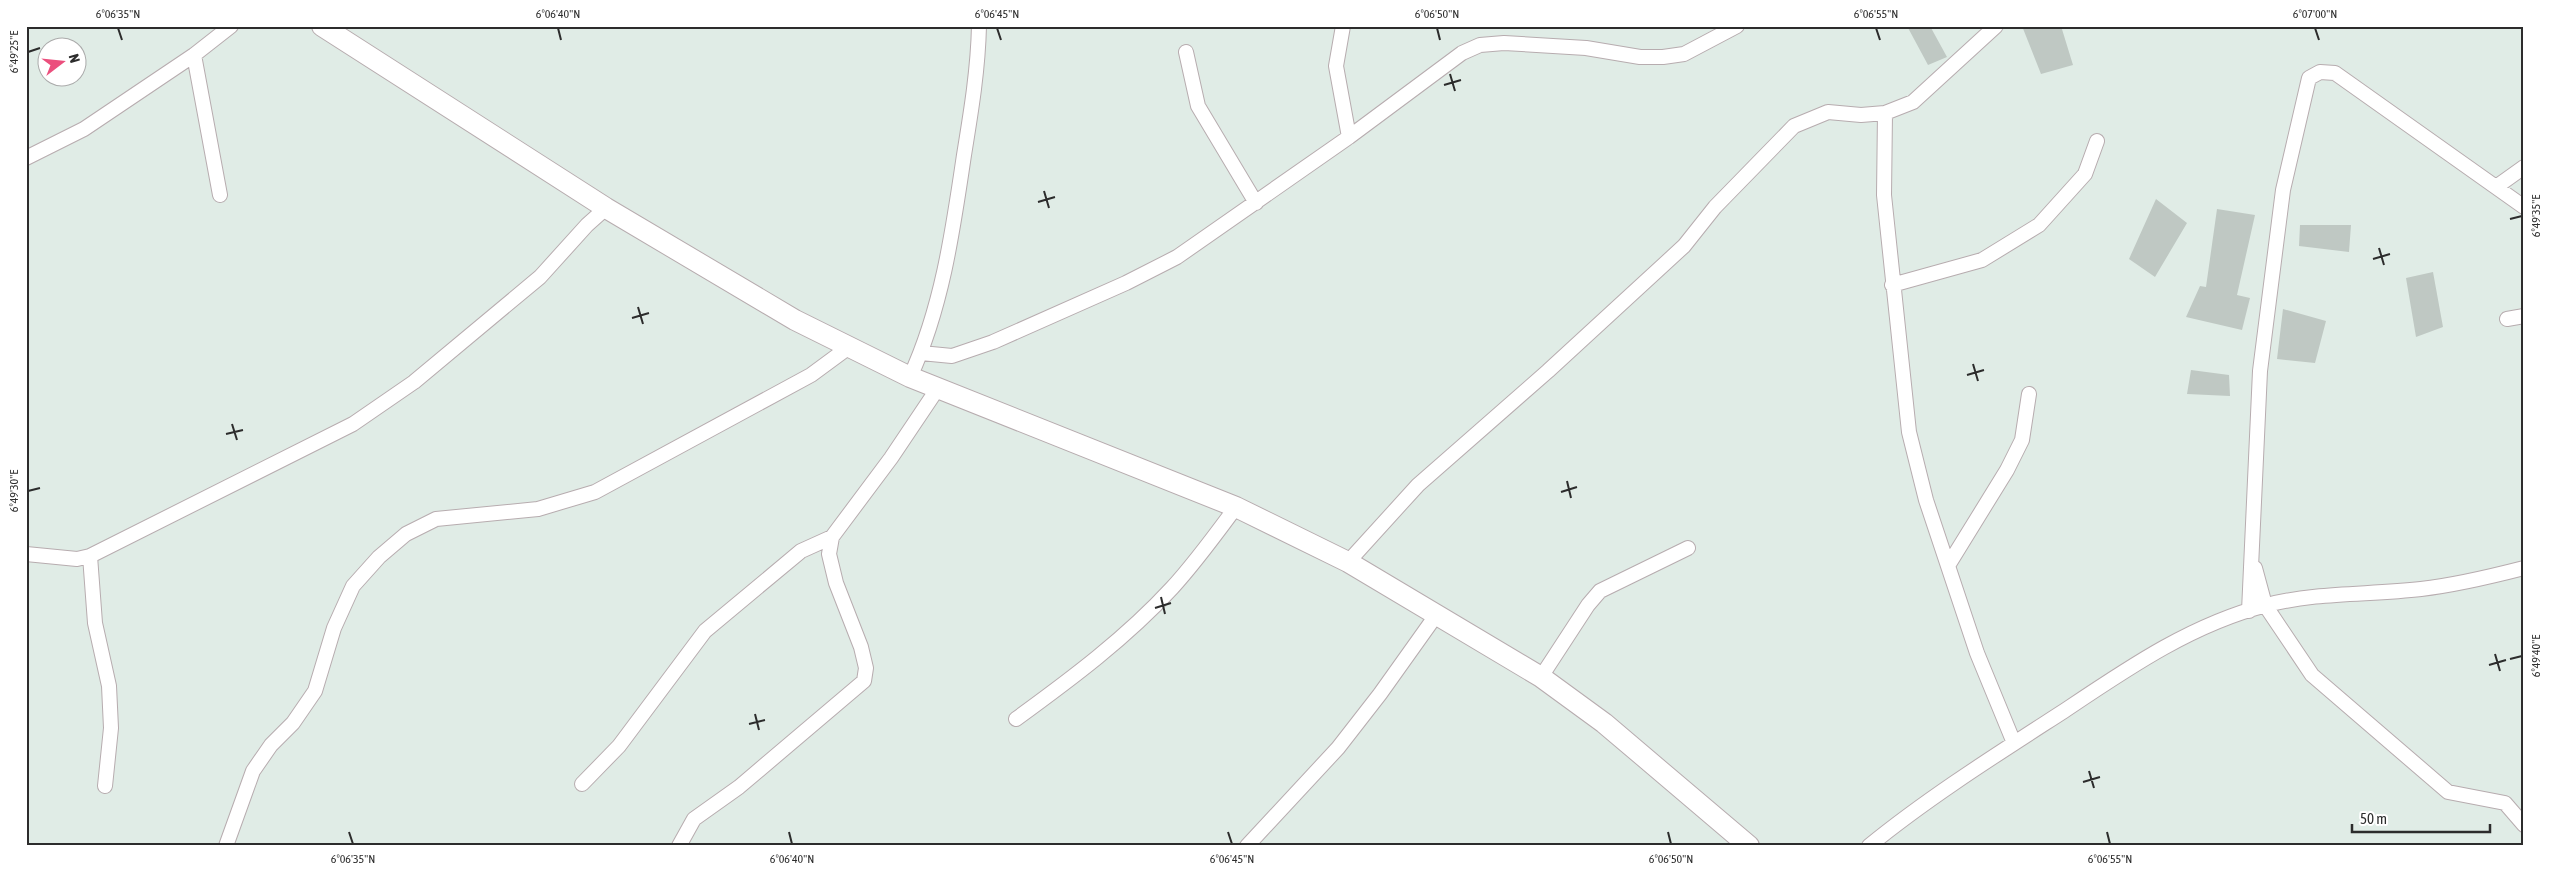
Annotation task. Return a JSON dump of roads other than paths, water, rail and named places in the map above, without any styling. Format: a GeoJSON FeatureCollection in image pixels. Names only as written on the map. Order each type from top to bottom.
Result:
{"type":"FeatureCollection","features":[{"type":"Feature","properties":{"kind":"main road"},"geometry":{"type":"LineString","coordinates":[[322,26],[606,208],[795,320],[910,377],[1236,507],[1348,562],[1541,677],[1604,723],[1750,846]]}},
{"type":"Feature","properties":{"kind":"street"},"geometry":{"type":"LineString","coordinates":[[26,158],[84,129],[194,55],[232,26]]}},
{"type":"Feature","properties":{"kind":"street"},"geometry":{"type":"LineString","coordinates":[[910,377],[920,354],[942,281],[959,190],[978,62],[979,26]]}},
{"type":"Feature","properties":{"kind":"street"},"geometry":{"type":"LineString","coordinates":[[1343,26],[1336,66],[1349,137]]}},
{"type":"Feature","properties":{"kind":"street"},"geometry":{"type":"LineString","coordinates":[[920,354],[952,356],[993,342],[1126,283],[1177,257],[1349,137],[1462,53],[1480,45],[1504,43],[1576,47],[1616,51],[1640,56],[1663,57],[1684,54],[1736,26]]}},
{"type":"Feature","properties":{"kind":"street"},"geometry":{"type":"LineString","coordinates":[[1348,562],[1418,485],[1548,371],[1684,246],[1715,207],[1794,126],[1828,112],[1861,115],[1885,113],[1913,102],[1996,26]]}},
{"type":"Feature","properties":{"kind":"street"},"geometry":{"type":"LineString","coordinates":[[1186,52],[1198,106],[1256,203]]}},
{"type":"Feature","properties":{"kind":"street"},"geometry":{"type":"LineString","coordinates":[[194,55],[220,195]]}},
{"type":"Feature","properties":{"kind":"street"},"geometry":{"type":"LineString","coordinates":[[2249,611],[2260,371],[2283,190],[2309,78],[2320,72],[2335,73],[2524,207]]}},
{"type":"Feature","properties":{"kind":"street"},"geometry":{"type":"LineString","coordinates":[[1885,113],[1884,195],[1909,432],[1926,500],[1949,564],[1977,653],[2014,743]]}},
{"type":"Feature","properties":{"kind":"street"},"geometry":{"type":"LineString","coordinates":[[1892,284],[1982,260],[2039,225],[2085,174],[2097,142]]}},
{"type":"Feature","properties":{"kind":"street"},"geometry":{"type":"LineString","coordinates":[[2496,187],[2524,167]]}},
{"type":"Feature","properties":{"kind":"street"},"geometry":{"type":"LineString","coordinates":[[26,554],[77,559],[90,556],[353,424],[414,382],[540,277],[587,225],[606,208]]}},
{"type":"Feature","properties":{"kind":"street"},"geometry":{"type":"LineString","coordinates":[[2507,318],[2524,316]]}},
{"type":"Feature","properties":{"kind":"street"},"geometry":{"type":"LineString","coordinates":[[226,846],[253,771],[271,745],[293,723],[315,691],[334,628],[353,586],[379,557],[406,534],[436,519],[538,508],[595,492],[765,398],[812,375],[850,347]]}},
{"type":"Feature","properties":{"kind":"street"},"geometry":{"type":"LineString","coordinates":[[582,784],[619,746],[705,631],[801,551],[832,536],[891,458],[938,388]]}},
{"type":"Feature","properties":{"kind":"street"},"geometry":{"type":"LineString","coordinates":[[1949,564],[2007,470],[2022,440],[2029,394]]}},
{"type":"Feature","properties":{"kind":"street"},"geometry":{"type":"LineString","coordinates":[[1016,719],[1073,678],[1133,628],[1173,587],[1236,507]]}},
{"type":"Feature","properties":{"kind":"street"},"geometry":{"type":"LineString","coordinates":[[678,846],[694,819],[739,787],[864,681],[866,668],[861,647],[836,583],[829,554],[832,536]]}},
{"type":"Feature","properties":{"kind":"street"},"geometry":{"type":"LineString","coordinates":[[1541,677],[1588,604],[1600,591],[1688,548]]}},
{"type":"Feature","properties":{"kind":"street"},"geometry":{"type":"LineString","coordinates":[[2252,555],[2265,605],[2312,675],[2448,792],[2505,803],[2524,825]]}},
{"type":"Feature","properties":{"kind":"street"},"geometry":{"type":"LineString","coordinates":[[90,556],[95,623],[109,686],[111,728],[105,786]]}},
{"type":"Feature","properties":{"kind":"street"},"geometry":{"type":"LineString","coordinates":[[1869,846],[1894,825],[2114,676],[2167,645],[2208,626],[2265,605],[2291,599],[2420,589],[2466,582],[2524,568]]}},
{"type":"Feature","properties":{"kind":"street"},"geometry":{"type":"LineString","coordinates":[[1247,846],[1338,748],[1380,694],[1437,614]]}}]}
